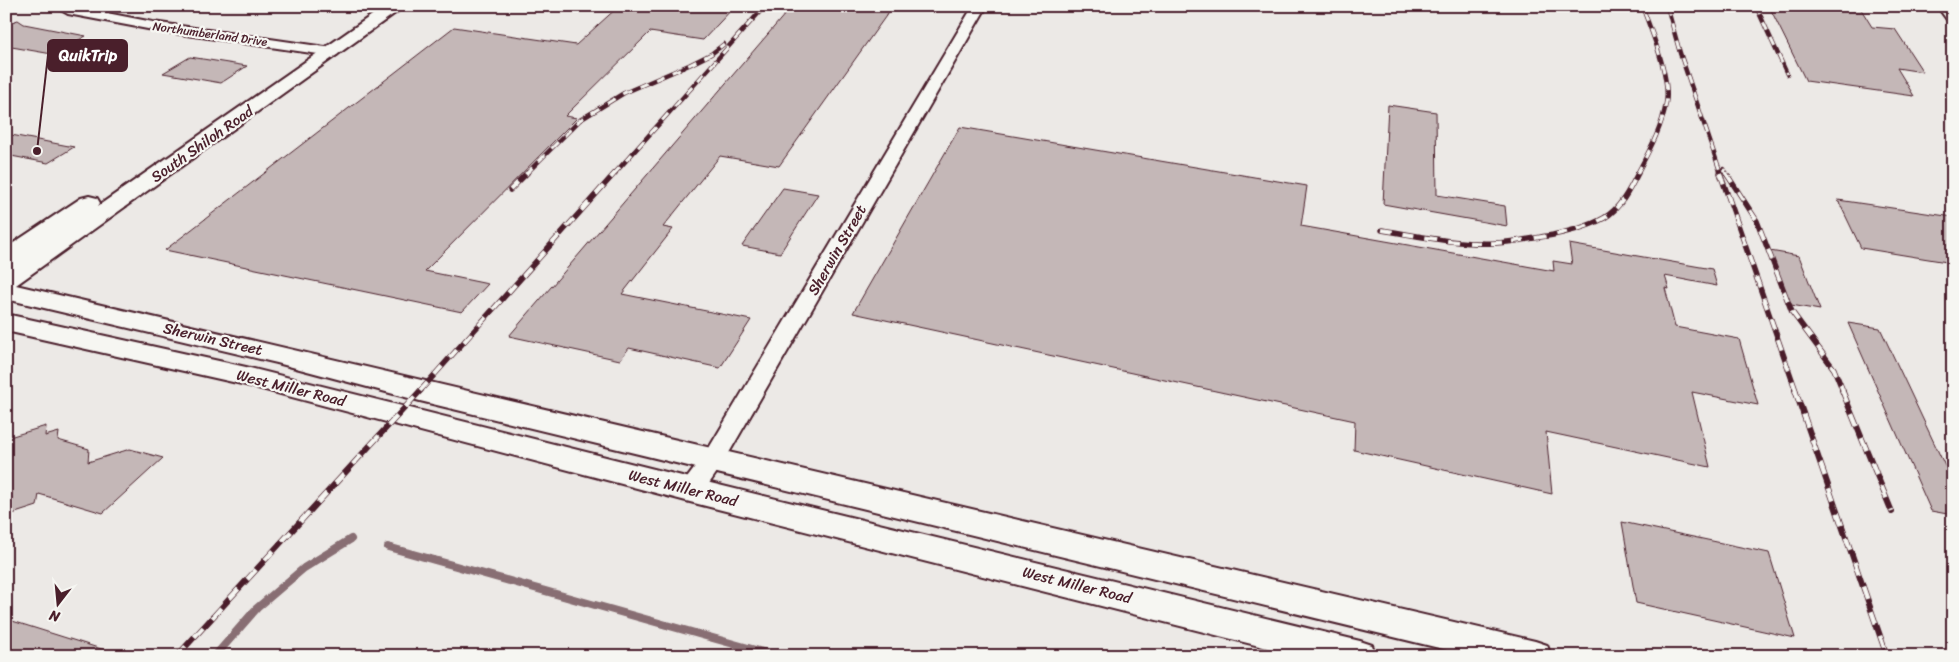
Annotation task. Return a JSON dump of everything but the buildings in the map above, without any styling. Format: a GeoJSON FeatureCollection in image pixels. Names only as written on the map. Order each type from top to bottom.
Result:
{"type":"FeatureCollection","features":[{"type":"Feature","properties":{"kind":"main road","name":"South Shiloh Road"},"geometry":{"type":"LineString","coordinates":[[6,281],[322,50],[372,6]]}},
{"type":"Feature","properties":{"kind":"main road","name":"South Shiloh Road"},"geometry":{"type":"LineString","coordinates":[[6,259],[322,50],[397,6]]}},
{"type":"Feature","properties":{"kind":"main road","name":"Sherwin Street"},"geometry":{"type":"LineString","coordinates":[[6,291],[277,354],[420,391],[714,459]]}},
{"type":"Feature","properties":{"kind":"main road","name":"West Miller Road"},"geometry":{"type":"LineString","coordinates":[[6,322],[246,376],[690,490],[1360,656]]}},
{"type":"Feature","properties":{"kind":"main road"},"geometry":{"type":"LineString","coordinates":[[714,459],[1535,656]]}},
{"type":"Feature","properties":{"kind":"street","name":"Northumberland Drive"},"geometry":{"type":"LineString","coordinates":[[61,6],[68,10],[154,26],[322,50]]}},
{"type":"Feature","properties":{"kind":"street","name":"Sherwin Street"},"geometry":{"type":"LineString","coordinates":[[690,490],[714,459],[980,6]]}},
{"type":"Feature","properties":{"kind":"street"},"geometry":{"type":"LineString","coordinates":[[1944,6],[1953,18]]}},
{"type":"Feature","properties":{"kind":"waterway"},"geometry":{"type":"LineString","coordinates":[[215,656],[257,608],[304,568],[351,539]]}},
{"type":"Feature","properties":{"kind":"waterway"},"geometry":{"type":"LineString","coordinates":[[388,547],[777,656]]}},
{"type":"Feature","properties":{"kind":"railway"},"geometry":{"type":"LineString","coordinates":[[614,174],[765,6]]}},
{"type":"Feature","properties":{"kind":"railway"},"geometry":{"type":"LineString","coordinates":[[1637,174],[1658,130],[1664,112],[1667,93],[1659,54],[1642,6]]}},
{"type":"Feature","properties":{"kind":"railway"},"geometry":{"type":"LineString","coordinates":[[1667,6],[1680,53],[1721,174]]}},
{"type":"Feature","properties":{"kind":"railway"},"geometry":{"type":"LineString","coordinates":[[1756,6],[1787,74]]}},
{"type":"Feature","properties":{"kind":"railway"},"geometry":{"type":"LineString","coordinates":[[510,190],[580,120],[624,93],[689,65],[711,54],[724,44]]}},
{"type":"Feature","properties":{"kind":"railway"},"geometry":{"type":"LineString","coordinates":[[1723,169],[1726,174]]}},
{"type":"Feature","properties":{"kind":"railway"},"geometry":{"type":"LineString","coordinates":[[420,391],[615,173]]}},
{"type":"Feature","properties":{"kind":"railway"},"geometry":{"type":"LineString","coordinates":[[1382,230],[1467,243],[1510,242],[1553,235],[1585,226],[1610,214],[1624,198],[1638,173]]}},
{"type":"Feature","properties":{"kind":"railway"},"geometry":{"type":"LineString","coordinates":[[1720,173],[1796,391]]}},
{"type":"Feature","properties":{"kind":"railway"},"geometry":{"type":"LineString","coordinates":[[1726,173],[1757,221],[1792,312],[1834,369],[1843,391]]}},
{"type":"Feature","properties":{"kind":"railway"},"geometry":{"type":"LineString","coordinates":[[177,656],[421,390]]}},
{"type":"Feature","properties":{"kind":"railway"},"geometry":{"type":"LineString","coordinates":[[1795,390],[1887,656]]}},
{"type":"Feature","properties":{"kind":"railway"},"geometry":{"type":"LineString","coordinates":[[1842,390],[1892,512]]}},
{"type":"Feature","properties":{"kind":"place","name":"QuikTrip"},"geometry":{"type":"Point","coordinates":[37,151]}}]}
